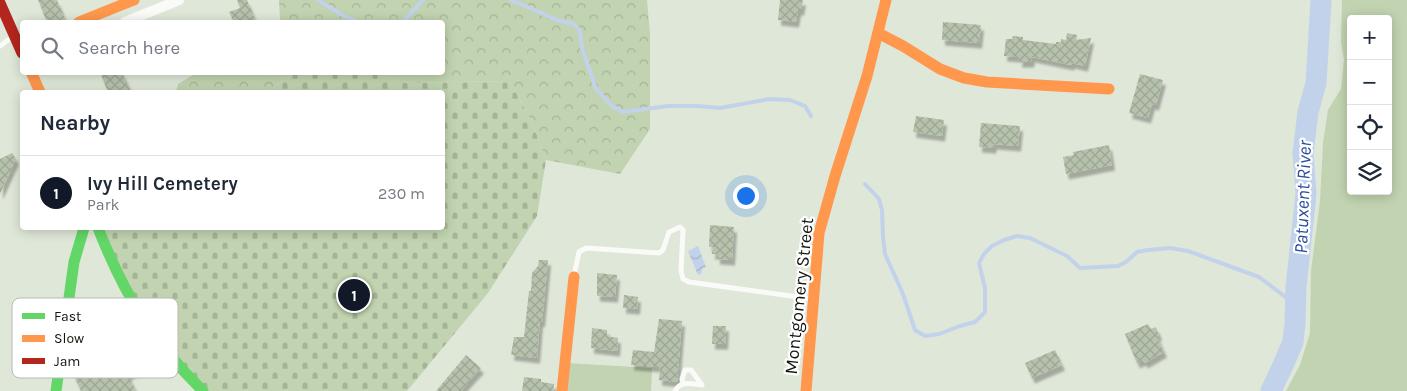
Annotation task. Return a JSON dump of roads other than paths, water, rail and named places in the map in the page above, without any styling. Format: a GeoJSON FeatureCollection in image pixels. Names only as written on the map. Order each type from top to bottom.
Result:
{"type":"FeatureCollection","features":[{"type":"Feature","properties":{"kind":"street"},"geometry":{"type":"LineString","coordinates":[[84,20],[134,0]]}},
{"type":"Feature","properties":{"kind":"street"},"geometry":{"type":"LineString","coordinates":[[130,20],[179,0]]}},
{"type":"Feature","properties":{"kind":"street","name":"Montgomery Street"},"geometry":{"type":"LineString","coordinates":[[806,391],[819,233],[852,124],[886,0]]}},
{"type":"Feature","properties":{"kind":"street"},"geometry":{"type":"LineString","coordinates":[[0,4],[20,44]]}},
{"type":"Feature","properties":{"kind":"street"},"geometry":{"type":"LineString","coordinates":[[878,33],[940,69],[964,78],[987,82],[1108,89]]}},
{"type":"Feature","properties":{"kind":"street"},"geometry":{"type":"LineString","coordinates":[[32,75],[39,90]]}},
{"type":"Feature","properties":{"kind":"street"},"geometry":{"type":"LineString","coordinates":[[69,298],[74,262],[83,230]]}},
{"type":"Feature","properties":{"kind":"street"},"geometry":{"type":"LineString","coordinates":[[99,230],[116,272],[130,298]]}},
{"type":"Feature","properties":{"kind":"street"},"geometry":{"type":"LineString","coordinates":[[562,391],[574,277]]}},
{"type":"Feature","properties":{"kind":"street"},"geometry":{"type":"LineString","coordinates":[[178,366],[204,391]]}},
{"type":"Feature","properties":{"kind":"street"},"geometry":{"type":"LineString","coordinates":[[56,391],[58,378]]}},
{"type":"Feature","properties":{"kind":"lane"},"geometry":{"type":"LineString","coordinates":[[0,46],[15,35]]}},
{"type":"Feature","properties":{"kind":"lane"},"geometry":{"type":"LineString","coordinates":[[574,277],[579,252],[586,248],[659,253],[663,250],[669,232],[680,227],[683,230],[681,270],[683,280],[814,299]]}},
{"type":"Feature","properties":{"kind":"lane"},"geometry":{"type":"LineString","coordinates":[[675,391],[683,383]]}},
{"type":"Feature","properties":{"kind":"water"},"geometry":{"type":"Polygon","coordinates":[[[698,246],[706,267],[698,275],[688,251],[698,246]]]}},
{"type":"Feature","properties":{"kind":"waterway"},"geometry":{"type":"LineString","coordinates":[[318,0],[354,20]]}},
{"type":"Feature","properties":{"kind":"waterway"},"geometry":{"type":"LineString","coordinates":[[405,20],[423,0]]}},
{"type":"Feature","properties":{"kind":"waterway"},"geometry":{"type":"LineString","coordinates":[[511,0],[557,20],[574,24],[580,31],[582,48],[596,89],[612,106],[623,112],[668,106],[720,108],[769,99],[790,100],[805,106],[811,116]]}},
{"type":"Feature","properties":{"kind":"waterway","name":"Patuxent River"},"geometry":{"type":"LineString","coordinates":[[1271,391],[1293,342],[1296,287],[1306,194],[1303,153],[1308,112],[1316,83],[1321,0]]}},
{"type":"Feature","properties":{"kind":"waterway"},"geometry":{"type":"LineString","coordinates":[[865,184],[879,199],[882,210],[885,254],[903,294],[915,330],[925,336],[939,334],[975,322],[985,312],[985,288],[979,263],[992,246],[1017,236],[1030,238],[1067,256],[1080,268],[1118,266],[1126,262],[1137,252],[1148,250],[1170,248],[1188,251],[1259,277],[1296,305]]}},
{"type":"Feature","properties":{"kind":"place","name":"Ivy Hill Cemetery"},"geometry":{"type":"Point","coordinates":[354,295]}}]}
